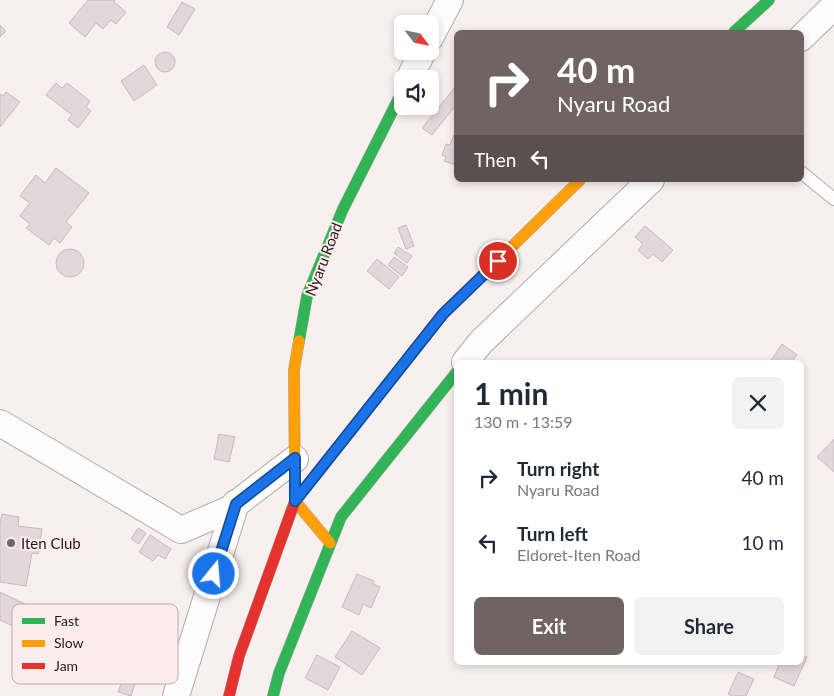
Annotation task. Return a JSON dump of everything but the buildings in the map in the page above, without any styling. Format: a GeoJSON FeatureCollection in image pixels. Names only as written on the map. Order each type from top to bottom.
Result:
{"type":"FeatureCollection","features":[{"type":"Feature","properties":{"kind":"street"},"geometry":{"type":"LineString","coordinates":[[439,21],[450,0]]}},
{"type":"Feature","properties":{"kind":"street"},"geometry":{"type":"LineString","coordinates":[[736,30],[769,0]]}},
{"type":"Feature","properties":{"kind":"street"},"geometry":{"type":"LineString","coordinates":[[804,35],[834,6]]}},
{"type":"Feature","properties":{"kind":"street","name":"Nyaru Road"},"geometry":{"type":"LineString","coordinates":[[295,501],[294,370],[307,296],[343,209],[394,108]]}},
{"type":"Feature","properties":{"kind":"street"},"geometry":{"type":"LineString","coordinates":[[229,696],[239,656],[295,501],[443,314],[578,182]]}},
{"type":"Feature","properties":{"kind":"street"},"geometry":{"type":"LineString","coordinates":[[466,360],[481,342],[649,182]]}},
{"type":"Feature","properties":{"kind":"street"},"geometry":{"type":"LineString","coordinates":[[273,696],[279,673],[341,517],[454,376]]}},
{"type":"Feature","properties":{"kind":"street"},"geometry":{"type":"LineString","coordinates":[[0,422],[181,530],[228,510],[295,458]]}},
{"type":"Feature","properties":{"kind":"street"},"geometry":{"type":"LineString","coordinates":[[295,501],[330,543]]}},
{"type":"Feature","properties":{"kind":"street"},"geometry":{"type":"LineString","coordinates":[[176,696],[236,504]]}},
{"type":"Feature","properties":{"kind":"lane"},"geometry":{"type":"LineString","coordinates":[[804,174],[834,199]]}},
{"type":"Feature","properties":{"kind":"traffic: fast"},"geometry":{"type":"LineString","coordinates":[[736,30],[769,0]]}},
{"type":"Feature","properties":{"kind":"traffic: fast"},"geometry":{"type":"LineString","coordinates":[[299,341],[307,296],[343,209],[394,108]]}},
{"type":"Feature","properties":{"kind":"traffic: fast"},"geometry":{"type":"LineString","coordinates":[[273,696],[279,673],[341,517],[454,376]]}},
{"type":"Feature","properties":{"kind":"traffic: slow"},"geometry":{"type":"LineString","coordinates":[[357,423],[443,314],[578,182]]}},
{"type":"Feature","properties":{"kind":"traffic: slow"},"geometry":{"type":"LineString","coordinates":[[299,341],[294,370],[295,501],[330,543]]}},
{"type":"Feature","properties":{"kind":"traffic: jam"},"geometry":{"type":"LineString","coordinates":[[229,696],[239,656],[295,501],[357,423]]}},
{"type":"Feature","properties":{"kind":"place","name":"Iten Club"},"geometry":{"type":"Point","coordinates":[11,543]}},
{"type":"Feature","properties":{"kind":"route"},"geometry":{"type":"LineString","coordinates":[[214,574],[236,504],[295,458],[295,501],[443,314],[498,261]]}}]}
